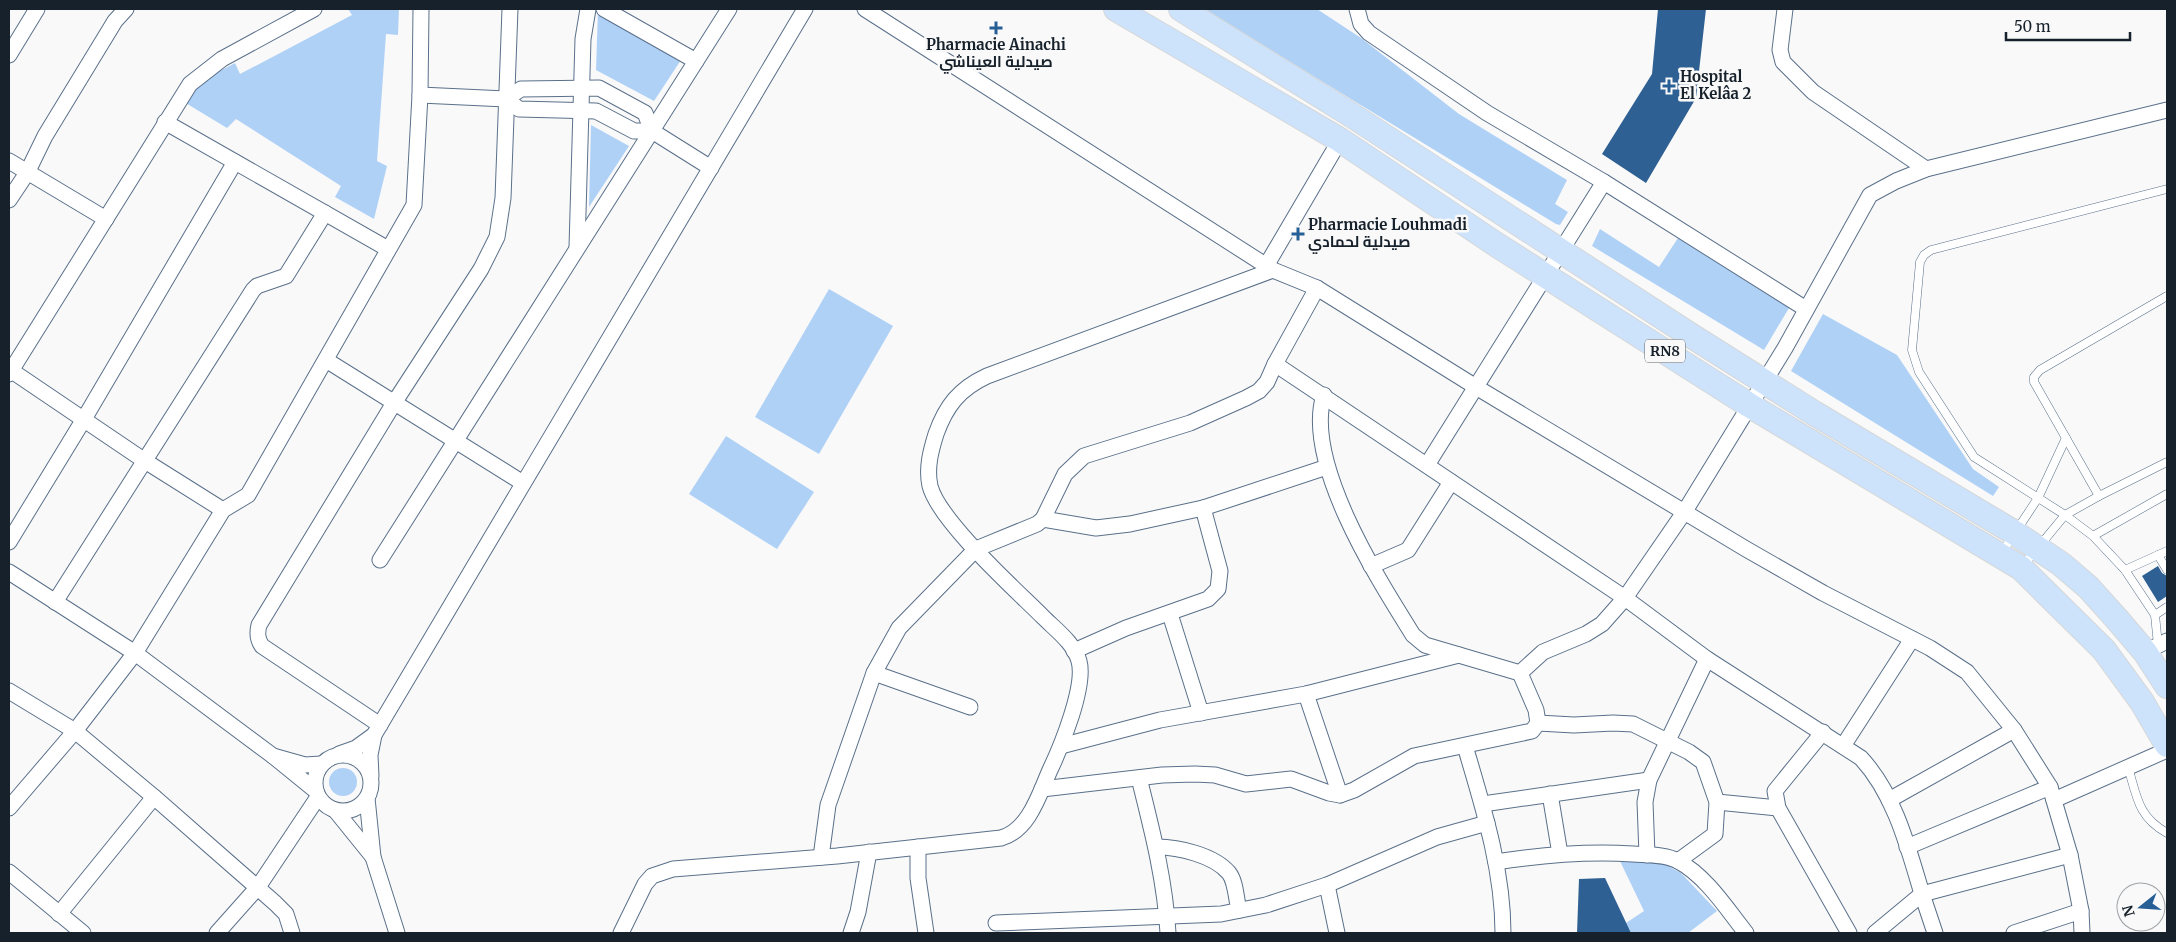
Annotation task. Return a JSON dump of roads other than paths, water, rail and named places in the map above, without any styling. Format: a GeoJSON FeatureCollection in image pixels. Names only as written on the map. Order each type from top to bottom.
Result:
{"type":"FeatureCollection","features":[{"type":"Feature","properties":{"kind":"main road","name":"RN8"},"geometry":{"type":"LineString","coordinates":[[1116,9],[1340,140],[1546,276],[1749,405],[2021,568],[2104,650],[2142,702],[2167,745]]}},
{"type":"Feature","properties":{"kind":"main road","name":"RN8"},"geometry":{"type":"LineString","coordinates":[[1180,9],[1354,116],[1687,333],[2038,548],[2061,564],[2157,646],[2167,686]]}},
{"type":"Feature","properties":{"kind":"main road"},"geometry":{"type":"LineString","coordinates":[[1589,302],[1602,276]]}},
{"type":"Feature","properties":{"kind":"street"},"geometry":{"type":"LineString","coordinates":[[9,54],[37,9]]}},
{"type":"Feature","properties":{"kind":"street"},"geometry":{"type":"LineString","coordinates":[[9,200],[61,109],[115,21],[126,9]]}},
{"type":"Feature","properties":{"kind":"street"},"geometry":{"type":"LineString","coordinates":[[223,510],[10,372],[190,84],[207,70],[288,15],[314,9]]}},
{"type":"Feature","properties":{"kind":"street"},"geometry":{"type":"LineString","coordinates":[[9,808],[74,731],[135,653],[223,510],[248,495],[414,204],[420,95],[421,9]]}},
{"type":"Feature","properties":{"kind":"street"},"geometry":{"type":"LineString","coordinates":[[377,730],[262,646],[257,636],[259,625],[394,403],[481,269],[497,237],[502,198],[510,9]]}},
{"type":"Feature","properties":{"kind":"street"},"geometry":{"type":"LineString","coordinates":[[577,249],[583,38],[588,9]]}},
{"type":"Feature","properties":{"kind":"street"},"geometry":{"type":"LineString","coordinates":[[604,9],[696,61]]}},
{"type":"Feature","properties":{"kind":"street"},"geometry":{"type":"LineString","coordinates":[[380,560],[729,9]]}},
{"type":"Feature","properties":{"kind":"street"},"geometry":{"type":"LineString","coordinates":[[397,933],[373,857],[366,798],[371,780],[370,755],[377,730],[805,9]]}},
{"type":"Feature","properties":{"kind":"street"},"geometry":{"type":"LineString","coordinates":[[865,9],[1269,268],[1317,288],[1476,387],[1823,593],[1930,648],[1967,672],[2014,730],[2052,793],[2070,855],[2081,911],[2082,933]]}},
{"type":"Feature","properties":{"kind":"street"},"geometry":{"type":"LineString","coordinates":[[1356,9],[1361,24],[1385,46],[1487,114],[1604,182],[1806,309]]}},
{"type":"Feature","properties":{"kind":"street"},"geometry":{"type":"LineString","coordinates":[[1785,9],[1780,50],[1783,62],[1813,92],[1926,169]]}},
{"type":"Feature","properties":{"kind":"street"},"geometry":{"type":"LineString","coordinates":[[506,99],[521,89],[599,88],[645,113],[652,131]]}},
{"type":"Feature","properties":{"kind":"street"},"geometry":{"type":"LineString","coordinates":[[420,95],[506,99],[519,109],[596,111],[634,131],[652,131],[711,168]]}},
{"type":"Feature","properties":{"kind":"street"},"geometry":{"type":"LineString","coordinates":[[1520,673],[1543,652],[1586,634],[1602,624],[1625,598],[1685,511],[1806,309],[1870,195],[1896,181],[1926,169],[2167,110]]}},
{"type":"Feature","properties":{"kind":"street"},"geometry":{"type":"LineString","coordinates":[[165,122],[388,249]]}},
{"type":"Feature","properties":{"kind":"street"},"geometry":{"type":"LineString","coordinates":[[621,933],[645,884],[652,876],[660,873],[688,866],[821,857],[918,847],[1010,835],[1020,829],[1042,788],[1061,746],[1078,689],[1080,671],[1074,651],[976,549],[935,498],[928,465],[932,445],[946,409],[962,390],[987,376],[1269,268],[1340,140]]}},
{"type":"Feature","properties":{"kind":"street"},"geometry":{"type":"LineString","coordinates":[[9,161],[26,173],[106,219]]}},
{"type":"Feature","properties":{"kind":"street"},"geometry":{"type":"LineString","coordinates":[[9,542],[84,419],[235,162]]}},
{"type":"Feature","properties":{"kind":"street"},"geometry":{"type":"LineString","coordinates":[[1427,465],[1604,182]]}},
{"type":"Feature","properties":{"kind":"street"},"geometry":{"type":"LineString","coordinates":[[55,602],[252,290],[257,286],[286,276],[325,213]]}},
{"type":"Feature","properties":{"kind":"street"},"geometry":{"type":"LineString","coordinates":[[821,857],[828,805],[874,673],[900,628],[976,549],[1037,524],[1042,519],[1069,468],[1084,456],[1190,424],[1259,391],[1267,382],[1317,288]]}},
{"type":"Feature","properties":{"kind":"street"},"geometry":{"type":"LineString","coordinates":[[326,360],[523,483]]}},
{"type":"Feature","properties":{"kind":"street"},"geometry":{"type":"LineString","coordinates":[[1275,364],[1625,598],[1707,659],[1862,758],[1876,774],[1889,800],[1908,847],[1935,933]]}},
{"type":"Feature","properties":{"kind":"street"},"geometry":{"type":"LineString","coordinates":[[1324,395],[1319,410],[1327,467],[1362,553],[1413,635],[1425,645],[1520,673]]}},
{"type":"Feature","properties":{"kind":"street"},"geometry":{"type":"LineString","coordinates":[[1042,519],[1096,528],[1130,524],[1203,508],[1327,467]]}},
{"type":"Feature","properties":{"kind":"street"},"geometry":{"type":"LineString","coordinates":[[1371,566],[1408,550],[1451,482]]}},
{"type":"Feature","properties":{"kind":"street"},"geometry":{"type":"LineString","coordinates":[[1074,651],[1126,628],[1208,599],[1218,589],[1220,571],[1203,508]]}},
{"type":"Feature","properties":{"kind":"street"},"geometry":{"type":"LineString","coordinates":[[9,572],[135,653],[273,756],[317,794],[328,807],[335,810],[353,809],[366,798]]}},
{"type":"Feature","properties":{"kind":"street"},"geometry":{"type":"LineString","coordinates":[[1170,614],[1201,713]]}},
{"type":"Feature","properties":{"kind":"street"},"geometry":{"type":"LineString","coordinates":[[1843,746],[1912,639]]}},
{"type":"Feature","properties":{"kind":"street"},"geometry":{"type":"LineString","coordinates":[[1061,746],[1160,720],[1306,694],[1459,655]]}},
{"type":"Feature","properties":{"kind":"street"},"geometry":{"type":"LineString","coordinates":[[1648,855],[1645,802],[1649,780],[1707,659]]}},
{"type":"Feature","properties":{"kind":"street"},"geometry":{"type":"LineString","coordinates":[[874,673],[970,707]]}},
{"type":"Feature","properties":{"kind":"street"},"geometry":{"type":"LineString","coordinates":[[1042,788],[1195,774],[1215,776],[1246,784],[1291,779],[1329,793],[1340,794],[1354,790],[1414,756],[1532,731],[1538,723],[1536,710],[1520,673]]}},
{"type":"Feature","properties":{"kind":"street"},"geometry":{"type":"LineString","coordinates":[[9,691],[74,731],[154,797],[258,887],[286,914],[292,933]]}},
{"type":"Feature","properties":{"kind":"street"},"geometry":{"type":"LineString","coordinates":[[1306,694],[1340,794]]}},
{"type":"Feature","properties":{"kind":"street"},"geometry":{"type":"LineString","coordinates":[[1538,723],[1574,725],[1613,722],[1633,724],[1668,740],[1703,762],[1717,802],[1715,834],[1678,861]]}},
{"type":"Feature","properties":{"kind":"street"},"geometry":{"type":"LineString","coordinates":[[273,756],[305,765],[321,764],[356,748],[377,730]]}},
{"type":"Feature","properties":{"kind":"street"},"geometry":{"type":"LineString","coordinates":[[1889,800],[2014,730]]}},
{"type":"Feature","properties":{"kind":"street"},"geometry":{"type":"LineString","coordinates":[[1823,732],[1775,791],[1778,808],[1849,933]]}},
{"type":"Feature","properties":{"kind":"street"},"geometry":{"type":"LineString","coordinates":[[1466,746],[1483,804],[1496,862],[1503,909],[1503,933]]}},
{"type":"Feature","properties":{"kind":"street"},"geometry":{"type":"LineString","coordinates":[[1908,847],[2052,793],[2128,767],[2167,750]]}},
{"type":"Feature","properties":{"kind":"street"},"geometry":{"type":"LineString","coordinates":[[338,755],[356,758],[368,771],[371,780]]}},
{"type":"Feature","properties":{"kind":"street"},"geometry":{"type":"LineString","coordinates":[[217,933],[258,887],[317,794],[315,781],[321,764]]}},
{"type":"Feature","properties":{"kind":"street"},"geometry":{"type":"LineString","coordinates":[[1138,778],[1157,847],[1166,894],[1168,933]]}},
{"type":"Feature","properties":{"kind":"street"},"geometry":{"type":"LineString","coordinates":[[1483,804],[1649,780]]}},
{"type":"Feature","properties":{"kind":"street"},"geometry":{"type":"LineString","coordinates":[[1550,794],[1560,854]]}},
{"type":"Feature","properties":{"kind":"street"},"geometry":{"type":"LineString","coordinates":[[58,914],[154,797]]}},
{"type":"Feature","properties":{"kind":"street"},"geometry":{"type":"LineString","coordinates":[[1717,802],[1778,808]]}},
{"type":"Feature","properties":{"kind":"street"},"geometry":{"type":"LineString","coordinates":[[335,810],[373,857]]}},
{"type":"Feature","properties":{"kind":"street"},"geometry":{"type":"LineString","coordinates":[[996,923],[1221,914],[1266,905],[1327,885],[1437,837],[1487,823]]}},
{"type":"Feature","properties":{"kind":"street"},"geometry":{"type":"LineString","coordinates":[[918,847],[918,878],[926,933]]}},
{"type":"Feature","properties":{"kind":"street"},"geometry":{"type":"LineString","coordinates":[[1157,847],[1174,847],[1192,852],[1222,867],[1229,873],[1233,882],[1239,910]]}},
{"type":"Feature","properties":{"kind":"street"},"geometry":{"type":"LineString","coordinates":[[851,933],[858,912],[869,852]]}},
{"type":"Feature","properties":{"kind":"street"},"geometry":{"type":"LineString","coordinates":[[1496,862],[1543,854],[1605,852],[1648,855],[1678,861],[1701,880],[1746,933]]}},
{"type":"Feature","properties":{"kind":"street"},"geometry":{"type":"LineString","coordinates":[[1875,933],[1922,894],[2070,855]]}},
{"type":"Feature","properties":{"kind":"street"},"geometry":{"type":"LineString","coordinates":[[9,872],[83,933]]}},
{"type":"Feature","properties":{"kind":"street"},"geometry":{"type":"LineString","coordinates":[[1327,885],[1337,933]]}},
{"type":"Feature","properties":{"kind":"street"},"geometry":{"type":"LineString","coordinates":[[2014,933],[2081,911]]}},
{"type":"Feature","properties":{"kind":"lane"},"geometry":{"type":"LineString","coordinates":[[2157,646],[2155,615],[2124,570],[2093,536],[2065,515],[1974,457],[1919,372],[1912,350],[1920,262],[1924,255],[1931,250],[2167,189]]}},
{"type":"Feature","properties":{"kind":"lane"},"geometry":{"type":"LineString","coordinates":[[2100,496],[2035,386],[2034,377],[2036,373],[2167,296]]}},
{"type":"Feature","properties":{"kind":"lane"},"geometry":{"type":"LineString","coordinates":[[2000,555],[2038,498],[2066,438]]}},
{"type":"Feature","properties":{"kind":"lane"},"geometry":{"type":"LineString","coordinates":[[2021,568],[2065,515],[2167,462]]}},
{"type":"Feature","properties":{"kind":"lane"},"geometry":{"type":"LineString","coordinates":[[2093,536],[2167,494]]}},
{"type":"Feature","properties":{"kind":"lane"},"geometry":{"type":"LineString","coordinates":[[2124,570],[2167,551]]}},
{"type":"Feature","properties":{"kind":"lane"},"geometry":{"type":"LineString","coordinates":[[2158,555],[2167,570]]}},
{"type":"Feature","properties":{"kind":"lane"},"geometry":{"type":"LineString","coordinates":[[2155,615],[2167,607]]}},
{"type":"Feature","properties":{"kind":"lane"},"geometry":{"type":"LineString","coordinates":[[2128,767],[2144,814],[2154,825],[2167,833]]}},
{"type":"Feature","properties":{"kind":"place","name":"Pharmacie Ainachi صيدلية العيناشي"},"geometry":{"type":"Point","coordinates":[996,28]}},
{"type":"Feature","properties":{"kind":"place","name":"Hospital El Kelâa 2"},"geometry":{"type":"Point","coordinates":[1669,86]}},
{"type":"Feature","properties":{"kind":"place","name":"Pharmacie Louhmadi صيدلية لحمادي"},"geometry":{"type":"Point","coordinates":[1298,234]}}]}
